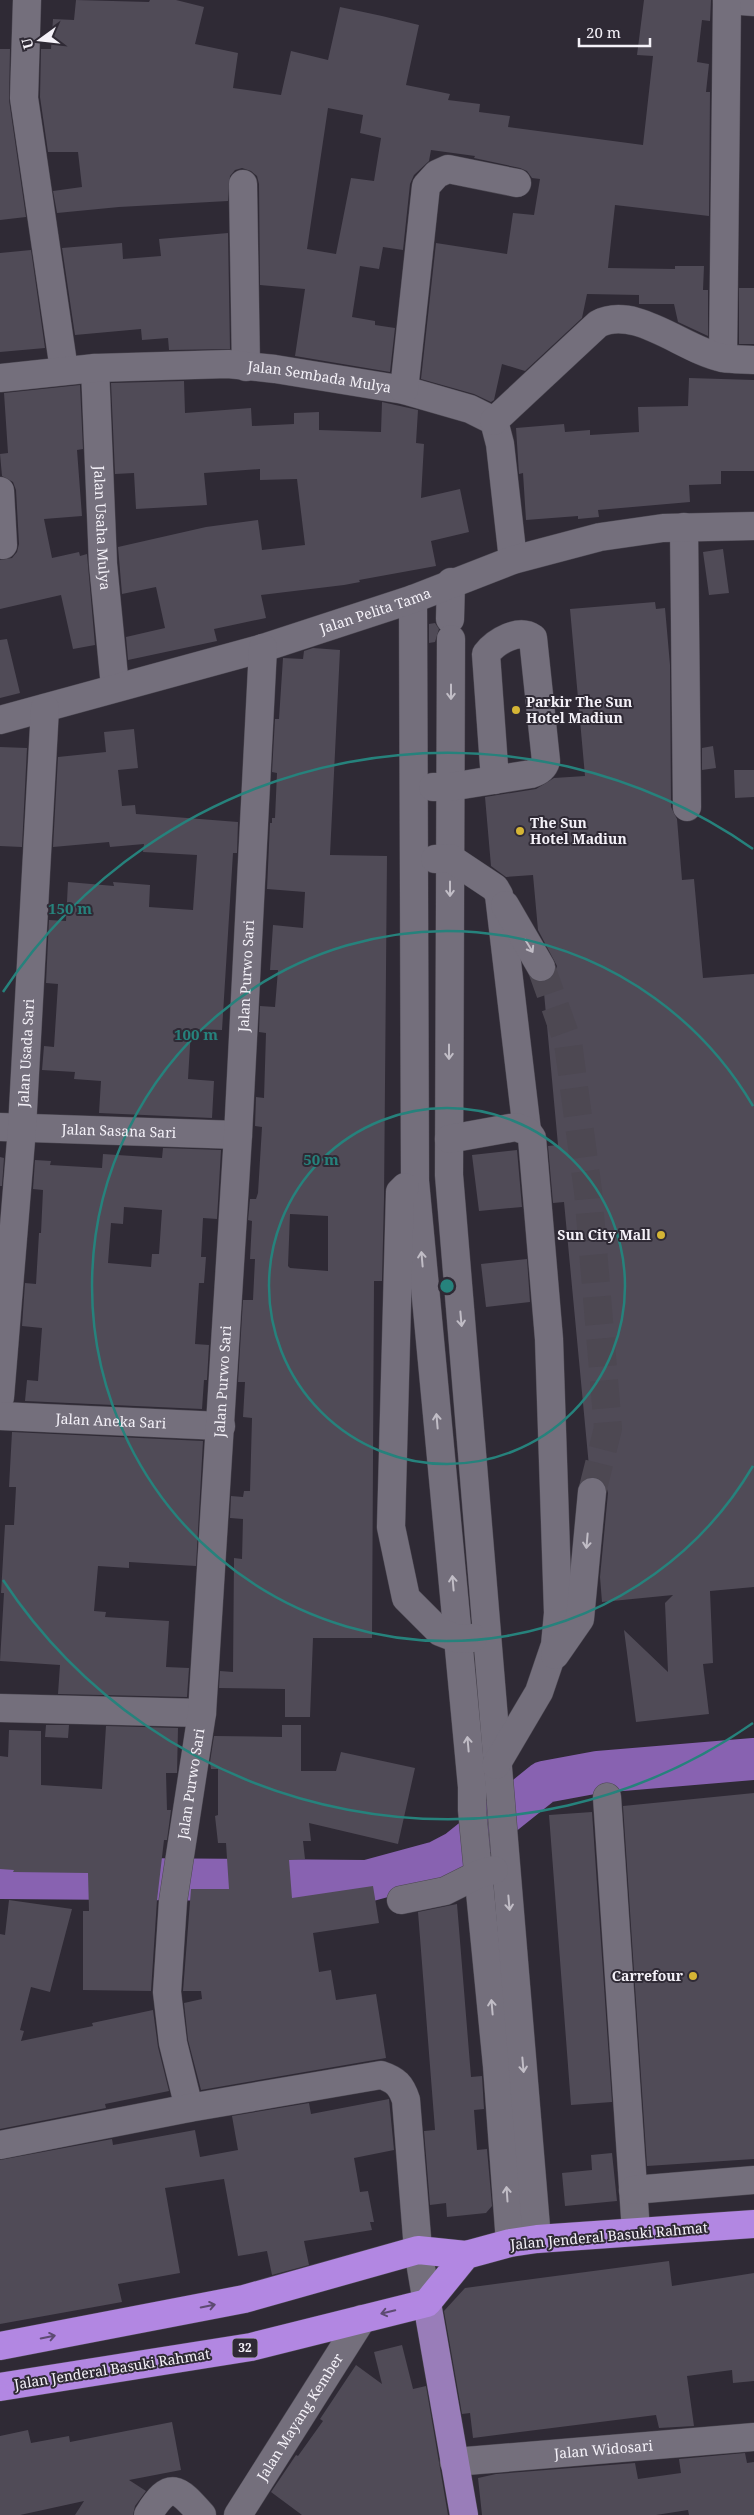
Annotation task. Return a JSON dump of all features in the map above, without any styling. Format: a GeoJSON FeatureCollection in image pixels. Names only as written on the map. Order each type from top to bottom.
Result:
{"type":"FeatureCollection","features":[{"type":"Feature","properties":{"kind":"highway","name":"Jalan Jenderal Basuki Rahmat"},"geometry":{"type":"LineString","coordinates":[[0,2346],[244,2300],[418,2250],[466,2255],[510,2243],[537,2239],[754,2224]]}},
{"type":"Feature","properties":{"kind":"highway"},"geometry":{"type":"LineString","coordinates":[[427,2303],[466,2255]]}},
{"type":"Feature","properties":{"kind":"highway","name":"Jalan Jenderal Basuki Rahmat"},"geometry":{"type":"LineString","coordinates":[[0,2387],[251,2347],[427,2303]]}},
{"type":"Feature","properties":{"kind":"main road"},"geometry":{"type":"LineString","coordinates":[[427,2303],[464,2515]]}},
{"type":"Feature","properties":{"kind":"street"},"geometry":{"type":"LineString","coordinates":[[27,0],[24,98],[64,370]]}},
{"type":"Feature","properties":{"kind":"street"},"geometry":{"type":"LineString","coordinates":[[723,358],[727,0],[754,2]]}},
{"type":"Feature","properties":{"kind":"street"},"geometry":{"type":"LineString","coordinates":[[404,390],[426,186],[437,174],[448,169],[516,183]]}},
{"type":"Feature","properties":{"kind":"street"},"geometry":{"type":"LineString","coordinates":[[243,184],[246,367]]}},
{"type":"Feature","properties":{"kind":"street"},"geometry":{"type":"LineString","coordinates":[[513,560],[500,444],[494,421],[598,324],[605,320],[629,318],[723,358],[754,360]]}},
{"type":"Feature","properties":{"kind":"street","name":"Jalan Sembada Mulya"},"geometry":{"type":"LineString","coordinates":[[0,378],[94,368],[228,364],[275,369],[404,390],[470,409],[494,421]]}},
{"type":"Feature","properties":{"kind":"street","name":"Jalan Usaha Mulya"},"geometry":{"type":"LineString","coordinates":[[94,368],[103,564],[115,687]]}},
{"type":"Feature","properties":{"kind":"street"},"geometry":{"type":"LineString","coordinates":[[0,491],[3,545]]}},
{"type":"Feature","properties":{"kind":"street","name":"Jalan Pelita Tama"},"geometry":{"type":"LineString","coordinates":[[0,720],[263,648],[413,599],[451,582],[513,560],[600,537],[684,527],[754,526]]}},
{"type":"Feature","properties":{"kind":"street"},"geometry":{"type":"LineString","coordinates":[[684,527],[687,807]]}},
{"type":"Feature","properties":{"kind":"street"},"geometry":{"type":"LineString","coordinates":[[451,582],[449,1175],[488,1636],[502,1837],[537,2239]]}},
{"type":"Feature","properties":{"kind":"street"},"geometry":{"type":"LineString","coordinates":[[413,599],[415,1181],[498,2066],[510,2243]]}},
{"type":"Feature","properties":{"kind":"street"},"geometry":{"type":"LineString","coordinates":[[414,787],[450,787],[495,780],[537,773],[546,761],[533,638],[527,633],[519,633],[491,648],[486,654],[495,780]]}},
{"type":"Feature","properties":{"kind":"street"},"geometry":{"type":"LineString","coordinates":[[414,658],[451,637]]}},
{"type":"Feature","properties":{"kind":"street","name":"Jalan Purwo Sari"},"geometry":{"type":"LineString","coordinates":[[189,2108],[173,2043],[167,1992],[173,1901],[202,1713],[238,1136],[263,648]]}},
{"type":"Feature","properties":{"kind":"street","name":"Jalan Usada Sari"},"geometry":{"type":"LineString","coordinates":[[0,1397],[11,1128],[45,708]]}},
{"type":"Feature","properties":{"kind":"street"},"geometry":{"type":"LineString","coordinates":[[414,860],[450,858],[495,888],[541,967]]}},
{"type":"Feature","properties":{"kind":"street"},"geometry":{"type":"LineString","coordinates":[[472,1799],[499,1776],[539,1692],[554,1645],[558,1614],[549,1339],[532,1138],[527,1131],[499,895]]}},
{"type":"Feature","properties":{"kind":"street"},"geometry":{"type":"LineString","coordinates":[[449,1139],[516,1127],[527,1131]]}},
{"type":"Feature","properties":{"kind":"street","name":"Jalan Sasana Sari"},"geometry":{"type":"LineString","coordinates":[[11,1128],[238,1136]]}},
{"type":"Feature","properties":{"kind":"street"},"geometry":{"type":"LineString","coordinates":[[449,1175],[415,1181],[400,1192],[391,1527],[406,1598],[440,1632],[458,1639],[488,1636]]}},
{"type":"Feature","properties":{"kind":"street","name":"Jalan Aneka Sari"},"geometry":{"type":"LineString","coordinates":[[0,1416],[221,1426]]}},
{"type":"Feature","properties":{"kind":"street"},"geometry":{"type":"LineString","coordinates":[[549,1664],[580,1619],[592,1492]]}},
{"type":"Feature","properties":{"kind":"street"},"geometry":{"type":"LineString","coordinates":[[0,1708],[202,1713]]}},
{"type":"Feature","properties":{"kind":"street"},"geometry":{"type":"LineString","coordinates":[[607,1797],[636,2232]]}},
{"type":"Feature","properties":{"kind":"street"},"geometry":{"type":"LineString","coordinates":[[401,1900],[445,1892],[478,1868],[505,1868]]}},
{"type":"Feature","properties":{"kind":"street"},"geometry":{"type":"LineString","coordinates":[[0,2145],[189,2108],[381,2075],[393,2079],[401,2085],[406,2100],[418,2250],[427,2303]]}},
{"type":"Feature","properties":{"kind":"street"},"geometry":{"type":"LineString","coordinates":[[633,2190],[754,2180]]}},
{"type":"Feature","properties":{"kind":"street","name":"Jalan Mayang Kember"},"geometry":{"type":"LineString","coordinates":[[238,2515],[362,2319]]}},
{"type":"Feature","properties":{"kind":"street","name":"Jalan Widosari"},"geometry":{"type":"LineString","coordinates":[[454,2462],[754,2437]]}},
{"type":"Feature","properties":{"kind":"street"},"geometry":{"type":"LineString","coordinates":[[148,2515],[159,2497],[166,2492],[175,2491],[183,2494],[202,2515]]}},
{"type":"Feature","properties":{"kind":"building"},"geometry":{"type":"Polygon","coordinates":[[[76,0],[149,2],[150,0],[176,0],[204,7],[195,44],[238,53],[233,88],[281,95],[291,51],[328,60],[340,7],[382,16],[419,25],[406,85],[450,94],[448,100],[480,104],[479,112],[510,116],[508,127],[643,145],[653,56],[637,55],[644,0],[711,0],[710,21],[702,20],[697,62],[709,64],[706,92],[710,92],[709,216],[615,205],[608,268],[675,269],[675,266],[704,266],[703,290],[708,290],[708,336],[678,322],[674,304],[639,304],[639,295],[587,294],[582,318],[525,371],[502,364],[494,400],[491,402],[474,394],[421,379],[436,243],[507,254],[513,213],[534,215],[540,179],[532,178],[527,171],[520,168],[474,158],[475,156],[431,150],[429,161],[414,175],[410,184],[403,250],[383,247],[379,269],[360,266],[352,317],[375,321],[375,325],[395,328],[390,372],[295,356],[305,289],[260,285],[259,184],[257,176],[251,171],[242,168],[235,170],[230,176],[228,201],[119,207],[57,213],[53,191],[82,187],[78,152],[48,152],[40,97],[41,49],[51,49],[53,19],[74,20],[76,0]],[[328,108],[307,249],[336,254],[351,178],[374,181],[381,138],[360,133],[363,115],[328,108]]]}},
{"type":"Feature","properties":{"kind":"building"},"geometry":{"type":"Polygon","coordinates":[[[0,49],[10,49],[9,100],[26,217],[0,220],[0,49]]]}},
{"type":"Feature","properties":{"kind":"building"},"geometry":{"type":"Polygon","coordinates":[[[228,233],[230,349],[169,350],[168,338],[142,340],[141,329],[75,335],[62,248],[122,243],[123,259],[161,256],[159,239],[228,233]]]}},
{"type":"Feature","properties":{"kind":"building"},"geometry":{"type":"Polygon","coordinates":[[[31,250],[45,348],[0,352],[0,253],[31,250]]]}},
{"type":"Feature","properties":{"kind":"building"},"geometry":{"type":"Polygon","coordinates":[[[739,288],[754,288],[754,344],[739,344],[739,288]]]}},
{"type":"Feature","properties":{"kind":"building"},"geometry":{"type":"Polygon","coordinates":[[[689,378],[754,380],[754,471],[721,471],[721,484],[689,485],[690,502],[598,510],[599,517],[578,519],[578,516],[526,520],[523,473],[519,474],[516,428],[564,424],[565,432],[590,430],[590,435],[639,432],[638,407],[688,406],[689,378]]]}},
{"type":"Feature","properties":{"kind":"building"},"geometry":{"type":"Polygon","coordinates":[[[184,381],[185,413],[251,408],[252,426],[294,424],[294,413],[319,412],[319,430],[381,432],[382,402],[418,410],[416,443],[424,444],[421,498],[460,489],[469,532],[431,541],[436,566],[359,580],[360,582],[344,585],[261,595],[266,618],[214,629],[217,641],[128,660],[126,637],[165,628],[156,587],[122,594],[118,547],[206,527],[258,520],[262,550],[305,545],[297,479],[260,480],[260,469],[204,473],[207,505],[136,509],[134,473],[115,474],[111,383],[184,381]]]}},
{"type":"Feature","properties":{"kind":"building"},"geometry":{"type":"Polygon","coordinates":[[[80,385],[83,449],[77,450],[82,516],[44,519],[52,558],[79,552],[80,556],[87,554],[95,645],[73,649],[61,595],[0,609],[0,560],[12,558],[17,552],[19,544],[16,490],[13,482],[2,476],[0,454],[8,453],[4,393],[80,385]]]}},
{"type":"Feature","properties":{"kind":"building"},"geometry":{"type":"Polygon","coordinates":[[[723,549],[729,593],[709,595],[703,552],[723,549]]]}},
{"type":"Feature","properties":{"kind":"building","name":"Sun City Mall"},"geometry":{"type":"Polygon","coordinates":[[[655,602],[656,609],[665,608],[670,665],[671,807],[677,819],[682,880],[694,879],[703,978],[754,974],[754,1587],[710,1591],[713,1663],[703,1664],[709,1714],[636,1722],[624,1630],[668,1672],[665,1603],[673,1595],[602,1602],[600,1577],[608,1493],[606,1485],[601,1480],[590,1477],[564,1202],[553,1203],[548,1146],[558,1145],[543,982],[554,975],[557,966],[538,930],[533,875],[506,877],[491,866],[485,797],[536,789],[554,778],[585,776],[570,609],[655,602]]]}},
{"type":"Feature","properties":{"kind":"building"},"geometry":{"type":"Polygon","coordinates":[[[435,623],[439,629],[435,642],[429,643],[429,624],[435,623]]]}},
{"type":"Feature","properties":{"kind":"building"},"geometry":{"type":"Polygon","coordinates":[[[7,639],[20,693],[0,698],[0,640],[7,639]]]}},
{"type":"Feature","properties":{"kind":"building"},"geometry":{"type":"Polygon","coordinates":[[[313,648],[340,650],[330,855],[387,856],[384,1199],[382,1281],[374,1281],[372,1638],[313,1638],[310,1717],[285,1717],[285,1689],[219,1688],[220,1671],[233,1672],[234,1558],[242,1559],[243,1519],[230,1518],[231,1496],[243,1497],[244,1491],[250,1491],[252,1418],[243,1417],[245,1382],[238,1382],[243,1300],[253,1300],[255,1259],[250,1259],[252,1221],[248,1220],[250,1199],[256,1199],[258,1193],[262,1127],[255,1126],[256,1097],[264,1098],[266,1033],[259,1032],[260,1006],[275,1007],[278,970],[270,970],[273,925],[303,928],[305,892],[267,889],[270,823],[272,823],[272,818],[275,818],[277,773],[272,772],[275,719],[279,719],[283,658],[303,659],[304,651],[313,648]],[[290,1214],[288,1266],[290,1268],[328,1271],[328,1216],[290,1214]]]}},
{"type":"Feature","properties":{"kind":"building"},"geometry":{"type":"Polygon","coordinates":[[[134,729],[138,768],[118,770],[122,806],[135,805],[136,814],[238,822],[237,853],[233,853],[222,1030],[191,1029],[188,1079],[214,1081],[212,1118],[99,1113],[101,1081],[74,1079],[75,1072],[42,1070],[44,1046],[54,1047],[58,984],[46,983],[49,920],[66,921],[68,882],[114,886],[113,882],[150,885],[149,907],[193,910],[197,855],[143,852],[144,844],[110,847],[109,842],[53,847],[58,757],[106,752],[104,732],[134,729]]]}},
{"type":"Feature","properties":{"kind":"building"},"geometry":{"type":"Polygon","coordinates":[[[713,746],[716,768],[702,770],[702,748],[713,746]]]}},
{"type":"Feature","properties":{"kind":"building"},"geometry":{"type":"Polygon","coordinates":[[[0,747],[27,748],[22,847],[0,846],[0,747]]]}},
{"type":"Feature","properties":{"kind":"building"},"geometry":{"type":"Polygon","coordinates":[[[734,770],[754,770],[754,797],[735,798],[734,770]]]}},
{"type":"Feature","properties":{"kind":"building"},"geometry":{"type":"Polygon","coordinates":[[[163,1148],[221,1150],[217,1219],[203,1218],[201,1257],[206,1257],[204,1283],[199,1283],[195,1344],[209,1345],[207,1380],[204,1380],[202,1409],[25,1401],[27,1380],[38,1381],[42,1328],[22,1326],[25,1283],[36,1284],[39,1233],[41,1233],[43,1190],[33,1189],[35,1160],[51,1161],[50,1165],[102,1168],[103,1154],[162,1158],[163,1148]],[[124,1207],[123,1224],[111,1223],[108,1263],[151,1267],[152,1254],[159,1254],[162,1210],[124,1207]]]}},
{"type":"Feature","properties":{"kind":"building"},"geometry":{"type":"Polygon","coordinates":[[[517,1150],[522,1207],[479,1211],[472,1155],[517,1150]]]}},
{"type":"Feature","properties":{"kind":"building"},"geometry":{"type":"Polygon","coordinates":[[[0,1157],[4,1158],[2,1186],[0,1186],[0,1157]]]}},
{"type":"Feature","properties":{"kind":"building"},"geometry":{"type":"Polygon","coordinates":[[[527,1259],[530,1302],[486,1307],[481,1264],[527,1259]]]}},
{"type":"Feature","properties":{"kind":"building"},"geometry":{"type":"Polygon","coordinates":[[[12,1432],[203,1441],[196,1566],[129,1562],[129,1568],[98,1566],[94,1611],[106,1612],[105,1617],[169,1621],[166,1667],[189,1668],[187,1697],[58,1694],[60,1665],[0,1661],[5,1525],[14,1525],[16,1487],[9,1487],[12,1432]]]}},
{"type":"Feature","properties":{"kind":"building"},"geometry":{"type":"Polygon","coordinates":[[[46,1725],[69,1725],[68,1738],[45,1737],[46,1725]]]}},
{"type":"Feature","properties":{"kind":"building"},"geometry":{"type":"Polygon","coordinates":[[[282,1725],[301,1725],[301,1771],[336,1771],[341,1752],[415,1768],[398,1844],[309,1823],[311,1841],[303,1841],[305,1859],[289,1860],[292,1898],[373,1886],[379,1923],[313,1933],[319,1972],[331,1970],[336,2000],[376,1994],[386,2058],[201,2090],[188,2040],[184,2003],[202,1999],[201,1991],[183,1991],[191,1889],[229,1889],[226,1843],[218,1843],[215,1816],[218,1815],[218,1769],[211,1769],[210,1762],[214,1736],[282,1737],[282,1725]]]}},
{"type":"Feature","properties":{"kind":"building"},"geometry":{"type":"Polygon","coordinates":[[[106,1726],[178,1728],[177,1773],[166,1773],[167,1810],[171,1810],[167,1840],[164,1840],[157,1900],[151,1991],[83,1990],[83,1911],[89,1911],[88,1873],[13,1872],[14,1870],[0,1869],[0,1756],[8,1757],[9,1730],[41,1731],[41,1785],[102,1789],[106,1726]]]}},
{"type":"Feature","properties":{"kind":"building","name":"Carrefour"},"geometry":{"type":"Polygon","coordinates":[[[754,1793],[754,2159],[647,2166],[623,1806],[754,1793]]]}},
{"type":"Feature","properties":{"kind":"building"},"geometry":{"type":"Polygon","coordinates":[[[592,1812],[612,2102],[571,2105],[549,1815],[592,1812]]]}},
{"type":"Feature","properties":{"kind":"building"},"geometry":{"type":"Polygon","coordinates":[[[9,1900],[72,1909],[50,1992],[31,1987],[20,2030],[24,2031],[21,2041],[93,2026],[92,2023],[153,2010],[158,2047],[169,2091],[105,2104],[106,2108],[0,2129],[0,1934],[5,1935],[9,1900]]]}},
{"type":"Feature","properties":{"kind":"building"},"geometry":{"type":"Polygon","coordinates":[[[457,1904],[471,2077],[482,2076],[484,2109],[474,2110],[477,2150],[487,2149],[492,2206],[486,2213],[447,2217],[446,2203],[430,2205],[424,2131],[435,2130],[418,1912],[457,1904]]]}},
{"type":"Feature","properties":{"kind":"building"},"geometry":{"type":"Polygon","coordinates":[[[389,2099],[394,2150],[354,2158],[360,2192],[368,2191],[374,2222],[370,2222],[372,2230],[304,2241],[309,2265],[272,2275],[267,2251],[238,2256],[224,2179],[165,2188],[180,2273],[118,2284],[122,2302],[0,2324],[0,2160],[112,2139],[113,2145],[195,2130],[200,2157],[238,2150],[232,2116],[309,2103],[311,2114],[389,2099]]]}},
{"type":"Feature","properties":{"kind":"building"},"geometry":{"type":"Polygon","coordinates":[[[612,2153],[617,2201],[565,2206],[562,2173],[592,2170],[591,2155],[612,2153]]]}},
{"type":"Feature","properties":{"kind":"building"},"geometry":{"type":"Polygon","coordinates":[[[669,2261],[672,2286],[754,2273],[754,2381],[733,2383],[732,2370],[687,2376],[694,2426],[659,2428],[656,2415],[473,2438],[470,2413],[462,2414],[444,2311],[465,2288],[669,2261]]]}},
{"type":"Feature","properties":{"kind":"building"},"geometry":{"type":"Polygon","coordinates":[[[402,2345],[413,2389],[426,2386],[448,2515],[302,2515],[271,2492],[296,2455],[298,2456],[323,2421],[320,2419],[356,2365],[382,2384],[374,2352],[402,2345]]]}},
{"type":"Feature","properties":{"kind":"building"},"geometry":{"type":"Polygon","coordinates":[[[172,2422],[181,2470],[129,2480],[146,2491],[135,2506],[133,2515],[75,2515],[84,2501],[20,2515],[0,2515],[0,2436],[28,2430],[31,2443],[69,2436],[70,2442],[172,2422]]]}},
{"type":"Feature","properties":{"kind":"building"},"geometry":{"type":"Polygon","coordinates":[[[745,2453],[747,2463],[754,2462],[754,2515],[689,2515],[688,2510],[656,2515],[482,2515],[478,2478],[496,2474],[635,2463],[638,2479],[681,2473],[679,2459],[745,2453]]]}},
{"type":"Feature","properties":{"kind":"waterway"},"geometry":{"type":"LineString","coordinates":[[0,1878],[367,1881],[437,1862],[458,1851],[544,1782],[598,1772],[754,1759]]}},
{"type":"Feature","properties":{"kind":"tunnel"},"geometry":{"type":"LineString","coordinates":[[541,967],[568,1043],[588,1191],[608,1428],[592,1492]]}},
{"type":"Feature","properties":{"kind":"place","name":"Parkir The Sun Hotel Madiun"},"geometry":{"type":"Point","coordinates":[516,710]}},
{"type":"Feature","properties":{"kind":"place","name":"The Sun Hotel Madiun"},"geometry":{"type":"Point","coordinates":[520,831]}},
{"type":"Feature","properties":{"kind":"place","name":"Sun City Mall"},"geometry":{"type":"Point","coordinates":[661,1235]}},
{"type":"Feature","properties":{"kind":"place","name":"Carrefour"},"geometry":{"type":"Point","coordinates":[693,1976]}}]}
